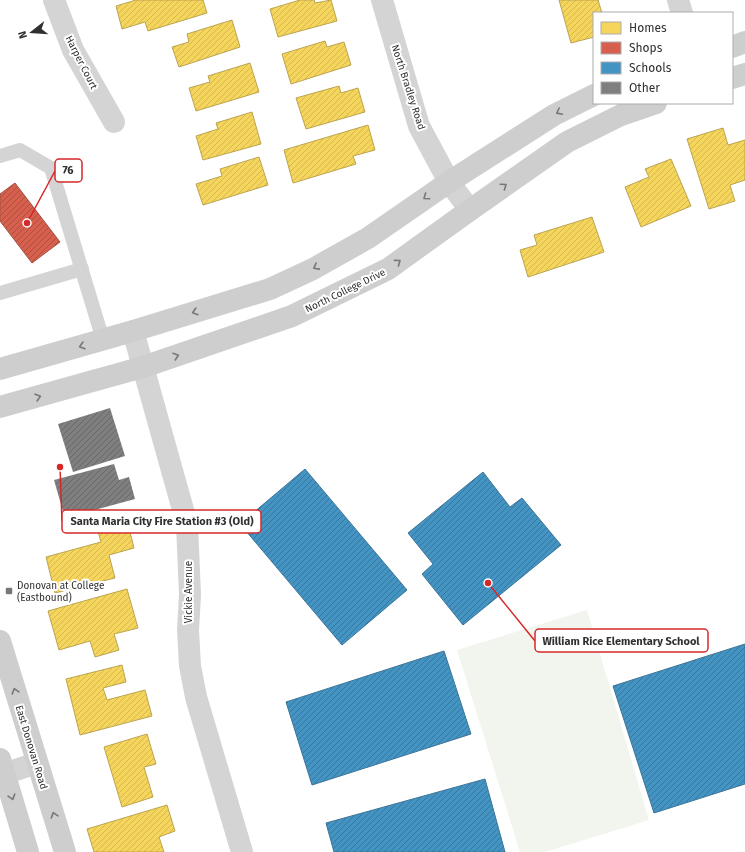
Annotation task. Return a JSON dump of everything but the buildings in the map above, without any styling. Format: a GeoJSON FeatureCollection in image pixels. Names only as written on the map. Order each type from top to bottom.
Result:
{"type":"FeatureCollection","features":[{"type":"Feature","properties":{"kind":"street","name":"Harper Court"},"geometry":{"type":"LineString","coordinates":[[54,0],[73,50],[114,122]]}},
{"type":"Feature","properties":{"kind":"street","name":"North Bradley Road"},"geometry":{"type":"LineString","coordinates":[[382,0],[420,126],[449,182],[470,210]]}},
{"type":"Feature","properties":{"kind":"street"},"geometry":{"type":"LineString","coordinates":[[678,0],[682,12]]}},
{"type":"Feature","properties":{"kind":"street"},"geometry":{"type":"LineString","coordinates":[[733,46],[745,42]]}},
{"type":"Feature","properties":{"kind":"street"},"geometry":{"type":"LineString","coordinates":[[733,78],[745,74]]}},
{"type":"Feature","properties":{"kind":"street"},"geometry":{"type":"LineString","coordinates":[[0,369],[103,340],[270,289],[313,269],[368,238],[449,182],[554,115],[593,96]]}},
{"type":"Feature","properties":{"kind":"street","name":"North College Drive"},"geometry":{"type":"LineString","coordinates":[[0,407],[143,367],[292,316],[388,268],[567,142],[621,115],[653,104]]}},
{"type":"Feature","properties":{"kind":"street","name":"Vickie Avenue"},"geometry":{"type":"LineString","coordinates":[[133,331],[187,524],[190,595],[188,630],[190,666],[196,696],[242,852]]}},
{"type":"Feature","properties":{"kind":"street","name":"East Donovan Road"},"geometry":{"type":"LineString","coordinates":[[0,641],[65,852]]}},
{"type":"Feature","properties":{"kind":"street"},"geometry":{"type":"LineString","coordinates":[[28,852],[1,769],[37,763]]}},
{"type":"Feature","properties":{"kind":"lane"},"geometry":{"type":"LineString","coordinates":[[0,156],[20,150],[50,168],[103,340]]}},
{"type":"Feature","properties":{"kind":"lane"},"geometry":{"type":"LineString","coordinates":[[0,293],[82,269]]}},
{"type":"Feature","properties":{"kind":"shaded area"},"geometry":{"type":"Polygon","coordinates":[[[587,610],[649,820],[545,852],[520,852],[457,650],[587,610]]]}},
{"type":"Feature","properties":{"kind":"place","name":"76"},"geometry":{"type":"Point","coordinates":[27,223]}},
{"type":"Feature","properties":{"kind":"place","name":"Santa Maria City Fire Station #3 (Old)"},"geometry":{"type":"Point","coordinates":[60,467]}},
{"type":"Feature","properties":{"kind":"place","name":"William Rice Elementary School"},"geometry":{"type":"Point","coordinates":[488,583]}},
{"type":"Feature","properties":{"kind":"place","name":"Donovan at College (Eastbound)"},"geometry":{"type":"Point","coordinates":[9,591]}}]}
